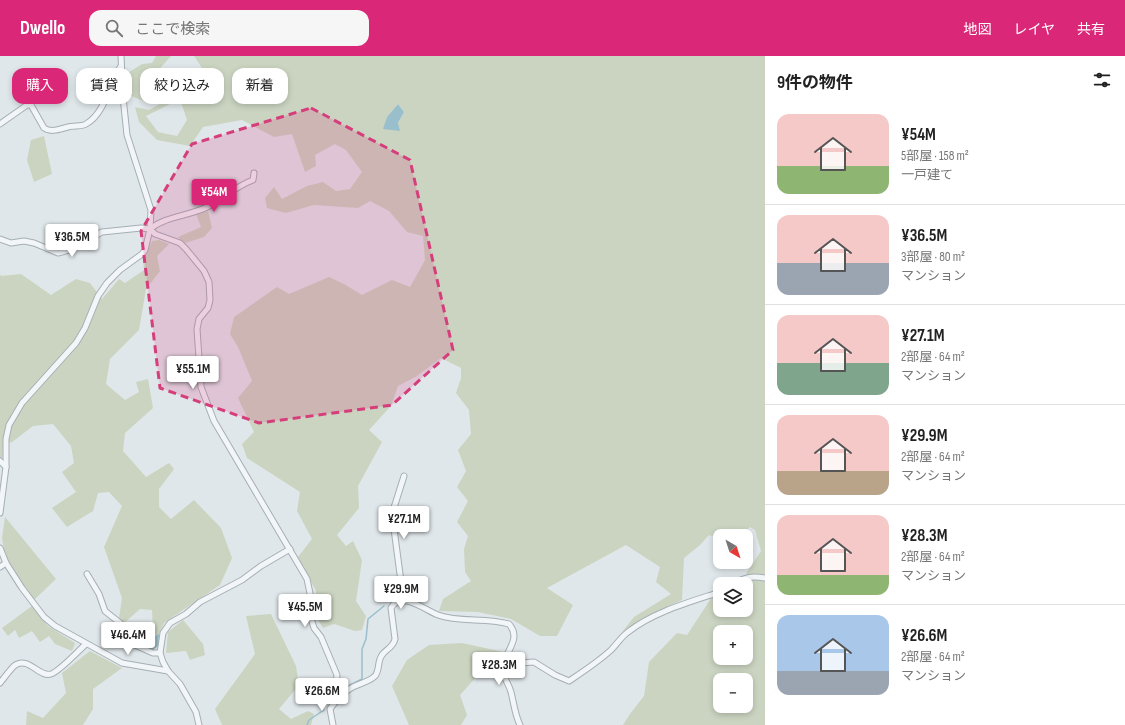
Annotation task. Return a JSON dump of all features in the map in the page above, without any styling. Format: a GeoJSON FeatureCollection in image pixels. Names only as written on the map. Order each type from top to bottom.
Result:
{"type":"FeatureCollection","features":[{"type":"Feature","properties":{"kind":"street"},"geometry":{"type":"LineString","coordinates":[[0,513],[6,467],[6,439],[9,425],[14,414],[22,403],[76,343],[85,328],[98,296],[107,283],[120,270],[142,254],[145,250],[150,229],[151,210],[127,135],[121,56]]}},
{"type":"Feature","properties":{"kind":"street"},"geometry":{"type":"LineString","coordinates":[[0,124],[27,105],[31,105],[44,128],[47,130],[85,125],[94,117],[108,96],[116,72],[121,66]]}},
{"type":"Feature","properties":{"kind":"street"},"geometry":{"type":"LineString","coordinates":[[0,239],[11,243],[24,241],[34,243],[58,253],[69,250],[102,232],[150,229],[157,223],[207,208],[240,185],[252,180],[254,173]]}},
{"type":"Feature","properties":{"kind":"street"},"geometry":{"type":"LineString","coordinates":[[150,229],[155,234],[180,243],[204,271],[209,282],[210,300],[208,308],[199,319],[197,329],[201,387],[214,421],[307,579],[312,603],[310,615],[314,628],[321,637],[336,675],[334,702]]}},
{"type":"Feature","properties":{"kind":"street"},"geometry":{"type":"LineString","coordinates":[[0,461],[6,467]]}},
{"type":"Feature","properties":{"kind":"street"},"geometry":{"type":"LineString","coordinates":[[399,601],[402,589],[392,514],[404,476]]}},
{"type":"Feature","properties":{"kind":"street"},"geometry":{"type":"LineString","coordinates":[[0,548],[6,563],[22,588],[44,617],[55,626],[122,664],[168,671]]}},
{"type":"Feature","properties":{"kind":"street"},"geometry":{"type":"LineString","coordinates":[[199,725],[196,712],[180,684],[168,671],[163,662],[160,653],[163,634],[170,623],[186,614],[200,602],[242,580],[261,566],[290,549]]}},
{"type":"Feature","properties":{"kind":"street"},"geometry":{"type":"LineString","coordinates":[[0,567],[6,563]]}},
{"type":"Feature","properties":{"kind":"street"},"geometry":{"type":"LineString","coordinates":[[87,574],[99,594],[105,611],[120,623],[126,636],[135,645],[153,653],[160,653]]}},
{"type":"Feature","properties":{"kind":"street"},"geometry":{"type":"LineString","coordinates":[[747,577],[756,576],[765,578]]}},
{"type":"Feature","properties":{"kind":"street"},"geometry":{"type":"LineString","coordinates":[[507,656],[520,663],[534,662],[555,675],[569,681],[589,668],[612,649],[627,632],[647,620],[680,605],[713,594]]}},
{"type":"Feature","properties":{"kind":"street"},"geometry":{"type":"LineString","coordinates":[[333,725],[330,709],[334,702],[354,686],[375,676],[378,671],[380,658],[384,652],[394,644],[395,639],[391,608],[393,604],[399,601],[413,602],[438,615],[454,618],[501,621],[509,624],[515,633],[503,667],[503,675],[511,691],[516,717],[520,725]]}},
{"type":"Feature","properties":{"kind":"street"},"geometry":{"type":"LineString","coordinates":[[0,683],[14,666],[20,663],[35,668],[44,674],[50,674],[59,669],[86,644]]}},
{"type":"Feature","properties":{"kind":"highlighted area"},"geometry":{"type":"Polygon","coordinates":[[[311,108],[410,160],[453,350],[392,405],[259,423],[160,388],[141,231],[192,144],[311,108]]]}},
{"type":"Feature","properties":{"kind":"green space"},"geometry":{"type":"Polygon","coordinates":[[[156,56],[171,56],[160,68],[140,68],[140,100],[132,96],[132,70],[142,64],[152,63],[156,56]]]}},
{"type":"Feature","properties":{"kind":"green space"},"geometry":{"type":"Polygon","coordinates":[[[194,56],[765,56],[765,725],[623,725],[644,696],[649,662],[677,633],[687,635],[712,597],[713,617],[753,617],[753,577],[745,577],[749,569],[753,569],[753,563],[761,551],[755,530],[750,527],[748,529],[713,529],[713,536],[709,535],[700,545],[684,558],[682,600],[647,616],[622,632],[634,617],[671,594],[656,582],[660,567],[626,545],[547,588],[573,605],[557,636],[540,636],[511,619],[478,612],[439,611],[443,599],[471,581],[465,572],[464,549],[468,536],[457,522],[468,501],[457,487],[466,471],[458,450],[471,434],[469,410],[456,393],[461,378],[461,368],[441,358],[417,376],[398,386],[391,406],[369,430],[382,442],[358,486],[359,508],[337,535],[346,546],[353,541],[362,560],[356,601],[366,616],[362,630],[355,631],[334,624],[323,628],[316,617],[316,591],[298,557],[312,539],[297,511],[300,492],[247,458],[242,444],[254,432],[238,398],[252,381],[238,347],[230,334],[234,317],[277,287],[289,294],[329,277],[362,295],[392,280],[410,287],[425,260],[423,236],[407,232],[389,211],[370,201],[358,208],[314,205],[286,213],[267,208],[265,198],[274,187],[282,199],[307,186],[323,182],[336,191],[350,189],[362,172],[346,150],[335,144],[315,155],[316,166],[305,172],[292,134],[274,137],[242,120],[203,127],[190,146],[157,140],[139,122],[135,107],[149,110],[160,104],[170,104],[146,116],[158,132],[177,136],[187,120],[182,104],[224,104],[224,68],[202,68],[194,56]],[[398,104],[387,117],[384,129],[398,123],[404,112],[398,104]]]}},
{"type":"Feature","properties":{"kind":"green space"},"geometry":{"type":"Polygon","coordinates":[[[44,136],[52,174],[34,182],[27,160],[31,140],[44,136]]]}},
{"type":"Feature","properties":{"kind":"green space"},"geometry":{"type":"Polygon","coordinates":[[[208,211],[212,228],[204,237],[185,243],[178,237],[201,227],[196,214],[208,211]]]}},
{"type":"Feature","properties":{"kind":"green space"},"geometry":{"type":"Polygon","coordinates":[[[159,240],[169,244],[157,256],[160,271],[146,289],[139,330],[110,359],[106,384],[125,400],[139,392],[136,382],[148,379],[153,408],[125,433],[123,451],[146,477],[169,463],[174,469],[159,489],[159,507],[171,519],[194,500],[221,528],[232,558],[220,585],[164,623],[159,634],[142,643],[134,639],[153,630],[152,610],[140,609],[124,623],[119,618],[122,598],[104,547],[122,506],[109,492],[98,493],[93,511],[67,527],[52,508],[76,492],[62,472],[74,463],[71,446],[53,424],[33,426],[12,442],[3,444],[2,460],[0,458],[0,274],[1,276],[21,274],[51,295],[76,279],[90,283],[102,299],[119,279],[125,283],[144,270],[143,261],[152,241],[159,240]]]}},
{"type":"Feature","properties":{"kind":"green space"},"geometry":{"type":"Polygon","coordinates":[[[5,517],[56,579],[34,600],[5,555],[2,538],[5,517]]]}},
{"type":"Feature","properties":{"kind":"green space"},"geometry":{"type":"Polygon","coordinates":[[[32,606],[48,626],[75,643],[72,651],[55,644],[49,636],[40,642],[32,631],[19,638],[15,630],[8,636],[2,628],[32,606]]]}},
{"type":"Feature","properties":{"kind":"green space"},"geometry":{"type":"Polygon","coordinates":[[[271,614],[296,666],[299,685],[279,709],[291,719],[308,711],[314,714],[311,725],[222,725],[215,709],[255,654],[246,616],[271,614]]]}},
{"type":"Feature","properties":{"kind":"green space"},"geometry":{"type":"Polygon","coordinates":[[[183,620],[203,644],[205,655],[190,660],[186,651],[166,653],[168,632],[183,620]]]}},
{"type":"Feature","properties":{"kind":"green space"},"geometry":{"type":"Polygon","coordinates":[[[462,643],[504,652],[501,667],[479,674],[460,695],[467,715],[461,725],[409,725],[392,686],[407,660],[429,645],[462,643]]]}},
{"type":"Feature","properties":{"kind":"green space"},"geometry":{"type":"Polygon","coordinates":[[[90,651],[122,668],[93,689],[93,709],[83,725],[26,725],[27,711],[43,718],[66,693],[62,673],[90,651]]]}},
{"type":"Feature","properties":{"kind":"water"},"geometry":{"type":"Polygon","coordinates":[[[398,104],[404,112],[398,123],[400,131],[383,129],[387,117],[398,104]]]}},
{"type":"Feature","properties":{"kind":"water"},"geometry":{"type":"Polygon","coordinates":[[[159,634],[158,646],[153,650],[142,643],[159,634]]]}},
{"type":"Feature","properties":{"kind":"waterway"},"geometry":{"type":"LineString","coordinates":[[346,689],[350,685],[362,679],[362,649],[366,639],[368,619],[384,606]]}},
{"type":"Feature","properties":{"kind":"waterway"},"geometry":{"type":"LineString","coordinates":[[307,725],[309,720],[324,710]]}}]}
